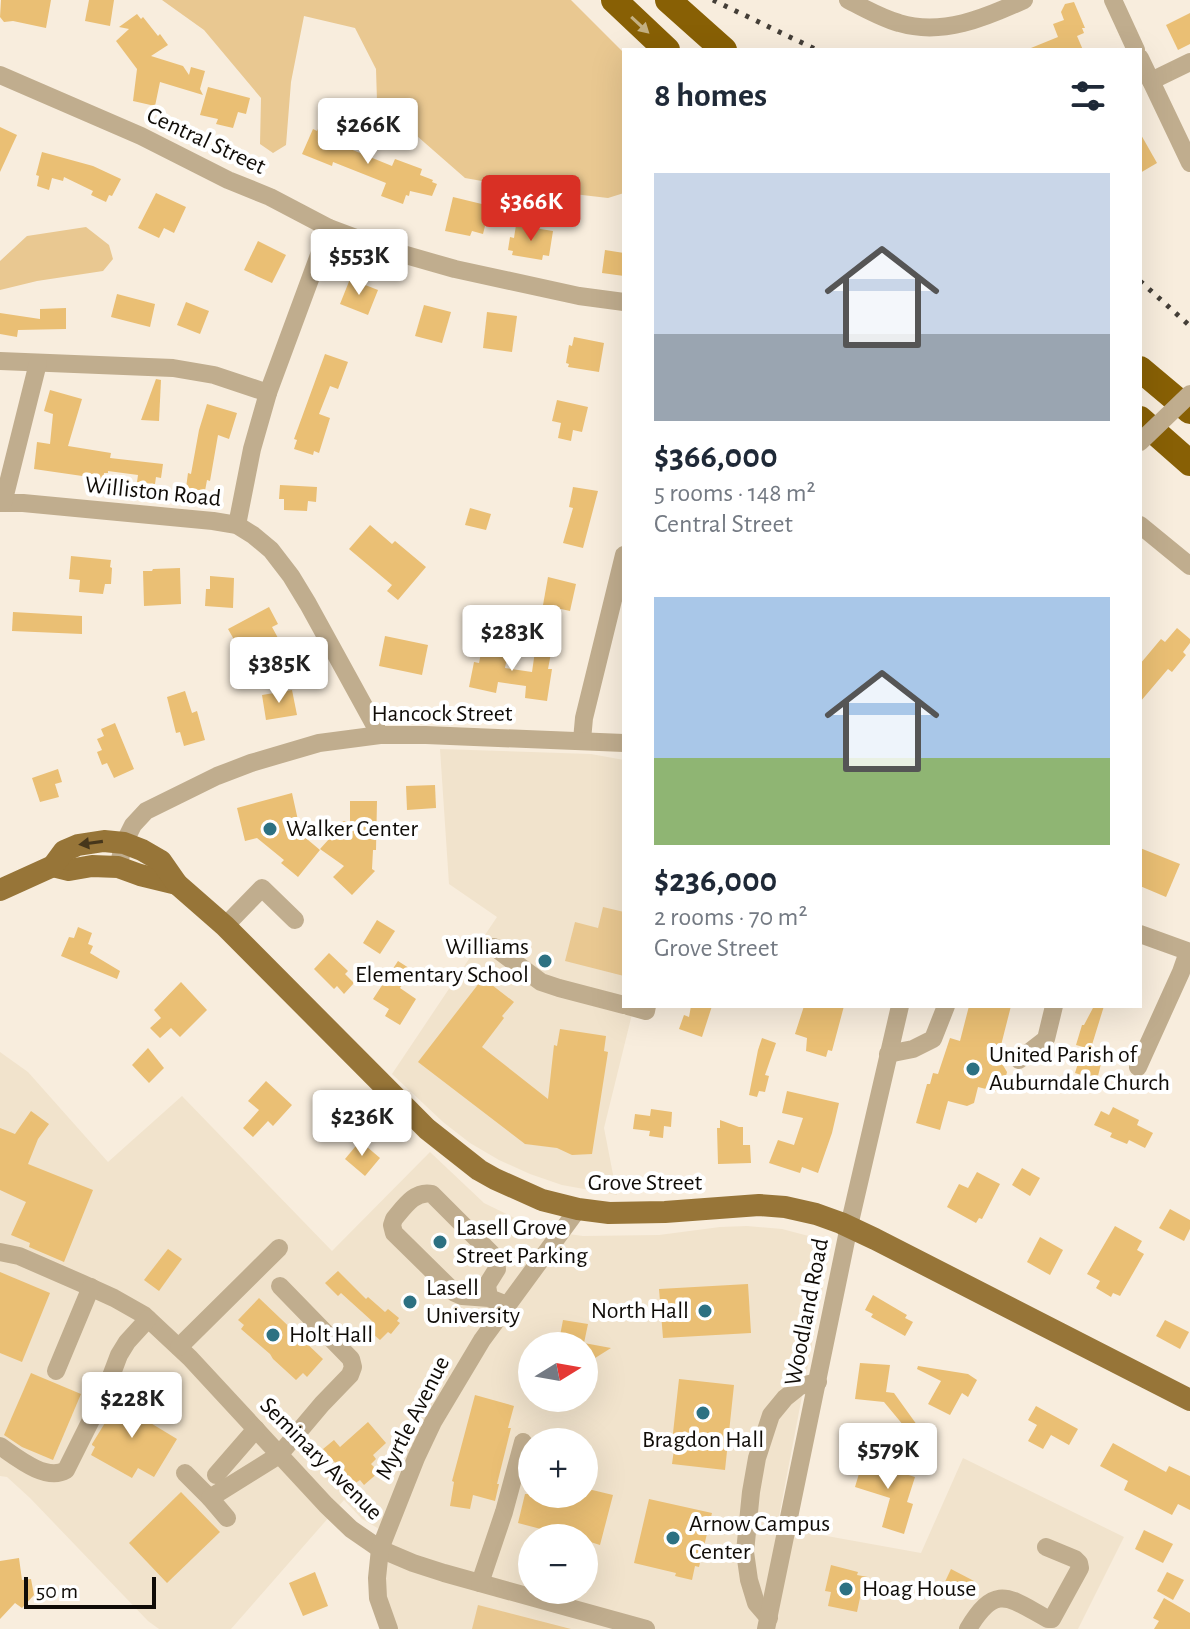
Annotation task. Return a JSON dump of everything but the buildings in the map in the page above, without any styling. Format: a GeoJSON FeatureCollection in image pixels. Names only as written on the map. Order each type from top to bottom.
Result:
{"type":"FeatureCollection","features":[{"type":"Feature","properties":{"kind":"highway"},"geometry":{"type":"LineString","coordinates":[[614,0],[665,48]]}},
{"type":"Feature","properties":{"kind":"highway"},"geometry":{"type":"LineString","coordinates":[[676,8],[722,48]]}},
{"type":"Feature","properties":{"kind":"highway"},"geometry":{"type":"LineString","coordinates":[[1142,371],[1190,411]]}},
{"type":"Feature","properties":{"kind":"highway"},"geometry":{"type":"LineString","coordinates":[[1142,421],[1190,463]]}},
{"type":"Feature","properties":{"kind":"main road","name":"Grove Street"},"geometry":{"type":"LineString","coordinates":[[0,890],[53,866],[64,851],[78,845],[104,841],[124,843],[142,850],[161,861],[177,884],[225,926],[427,1129],[479,1170],[511,1188],[578,1209],[632,1213],[759,1205],[796,1209],[849,1226],[1190,1400]]}},
{"type":"Feature","properties":{"kind":"main road","name":"Grove Street"},"geometry":{"type":"LineString","coordinates":[[53,866],[69,870],[92,866],[118,867],[177,884]]}},
{"type":"Feature","properties":{"kind":"street"},"geometry":{"type":"LineString","coordinates":[[848,0],[888,20],[926,28],[954,26],[1024,0]]}},
{"type":"Feature","properties":{"kind":"street"},"geometry":{"type":"LineString","coordinates":[[1113,0],[1135,48]]}},
{"type":"Feature","properties":{"kind":"street"},"geometry":{"type":"LineString","coordinates":[[1142,62],[1190,163]]}},
{"type":"Feature","properties":{"kind":"street"},"geometry":{"type":"LineString","coordinates":[[1151,81],[1190,62]]}},
{"type":"Feature","properties":{"kind":"street","name":"Central Street"},"geometry":{"type":"LineString","coordinates":[[0,75],[141,136],[329,228],[385,249],[455,269],[579,296],[622,302]]}},
{"type":"Feature","properties":{"kind":"street"},"geometry":{"type":"LineString","coordinates":[[237,525],[252,449],[268,393],[329,228]]}},
{"type":"Feature","properties":{"kind":"street"},"geometry":{"type":"LineString","coordinates":[[0,361],[173,368],[214,375],[268,393]]}},
{"type":"Feature","properties":{"kind":"street"},"geometry":{"type":"LineString","coordinates":[[2,503],[38,363]]}},
{"type":"Feature","properties":{"kind":"street"},"geometry":{"type":"LineString","coordinates":[[1142,440],[1190,394]]}},
{"type":"Feature","properties":{"kind":"street","name":"Williston Road"},"geometry":{"type":"LineString","coordinates":[[2,503],[237,525],[271,550],[291,576],[380,735]]}},
{"type":"Feature","properties":{"kind":"street"},"geometry":{"type":"LineString","coordinates":[[1142,527],[1190,566]]}},
{"type":"Feature","properties":{"kind":"street"},"geometry":{"type":"LineString","coordinates":[[582,740],[584,718],[622,563]]}},
{"type":"Feature","properties":{"kind":"street","name":"Hancock Street"},"geometry":{"type":"LineString","coordinates":[[118,867],[124,843],[133,825],[146,811],[217,776],[319,743],[380,735],[622,743]]}},
{"type":"Feature","properties":{"kind":"street"},"geometry":{"type":"LineString","coordinates":[[225,926],[262,888],[295,920]]}},
{"type":"Feature","properties":{"kind":"street"},"geometry":{"type":"LineString","coordinates":[[1138,1067],[1189,952],[1142,935]]}},
{"type":"Feature","properties":{"kind":"street"},"geometry":{"type":"LineString","coordinates":[[494,947],[541,982],[622,1004]]}},
{"type":"Feature","properties":{"kind":"street","name":"Woodland Road"},"geometry":{"type":"LineString","coordinates":[[768,1624],[849,1226],[900,1008]]}},
{"type":"Feature","properties":{"kind":"street"},"geometry":{"type":"LineString","coordinates":[[888,1054],[913,1049],[933,1039],[945,1008]]}},
{"type":"Feature","properties":{"kind":"street"},"geometry":{"type":"LineString","coordinates":[[1019,1060],[1046,1039],[1054,1008]]}},
{"type":"Feature","properties":{"kind":"street"},"geometry":{"type":"LineString","coordinates":[[418,1194],[432,1194],[496,1258],[497,1269],[487,1285],[498,1302],[455,1293],[394,1233],[394,1219],[418,1194]]}},
{"type":"Feature","properties":{"kind":"street","name":"Myrtle Avenue"},"geometry":{"type":"LineString","coordinates":[[389,1629],[378,1598],[380,1549],[416,1458],[498,1302],[578,1209]]}},
{"type":"Feature","properties":{"kind":"street"},"geometry":{"type":"LineString","coordinates":[[179,1347],[279,1248]]}},
{"type":"Feature","properties":{"kind":"street","name":"Seminary Avenue"},"geometry":{"type":"LineString","coordinates":[[0,1252],[19,1256],[91,1287],[130,1306],[148,1319],[179,1347],[326,1505],[351,1529],[380,1549],[413,1563],[646,1629]]}},
{"type":"Feature","properties":{"kind":"street"},"geometry":{"type":"LineString","coordinates":[[210,1498],[279,1455],[350,1375],[353,1367],[351,1359],[280,1286]]}},
{"type":"Feature","properties":{"kind":"street"},"geometry":{"type":"LineString","coordinates":[[56,1371],[91,1287]]}},
{"type":"Feature","properties":{"kind":"street"},"geometry":{"type":"LineString","coordinates":[[0,1446],[44,1471],[56,1474],[66,1470],[105,1392],[119,1355],[148,1319]]}},
{"type":"Feature","properties":{"kind":"street"},"geometry":{"type":"LineString","coordinates":[[768,1624],[756,1603],[745,1552],[757,1458],[771,1415],[800,1386],[818,1382]]}},
{"type":"Feature","properties":{"kind":"street"},"geometry":{"type":"LineString","coordinates":[[216,1475],[256,1429]]}},
{"type":"Feature","properties":{"kind":"street"},"geometry":{"type":"LineString","coordinates":[[480,1583],[518,1460]]}},
{"type":"Feature","properties":{"kind":"street"},"geometry":{"type":"LineString","coordinates":[[185,1473],[227,1518]]}},
{"type":"Feature","properties":{"kind":"street"},"geometry":{"type":"LineString","coordinates":[[968,1629],[980,1609],[1005,1598],[1052,1619],[1080,1568],[1075,1559],[1046,1547]]}},
{"type":"Feature","properties":{"kind":"shaded area"},"geometry":{"type":"Polygon","coordinates":[[[162,0],[571,0],[622,51],[622,194],[608,198],[465,178],[377,101],[376,69],[355,28],[304,16],[291,82],[286,145],[273,153],[260,144],[261,98],[204,30],[162,0]]]}},
{"type":"Feature","properties":{"kind":"shaded area"},"geometry":{"type":"Polygon","coordinates":[[[86,227],[109,245],[113,259],[103,271],[0,290],[0,261],[27,236],[86,227]]]}},
{"type":"Feature","properties":{"kind":"shaded area","name":"Williams Elementary School"},"geometry":{"type":"Polygon","coordinates":[[[440,749],[591,754],[622,760],[622,1008],[634,1008],[604,1128],[617,1195],[562,1185],[499,1160],[443,1122],[392,1074],[497,917],[449,884],[440,749]]]}},
{"type":"Feature","properties":{"kind":"shaded area"},"geometry":{"type":"Polygon","coordinates":[[[603,907],[622,912],[622,975],[565,961],[575,922],[598,928],[603,907]]]}},
{"type":"Feature","properties":{"kind":"shaded area","name":"Lasell University"},"geometry":{"type":"Polygon","coordinates":[[[0,1052],[28,1072],[108,1162],[182,1096],[332,1251],[430,1152],[484,1203],[539,1230],[583,1236],[659,1235],[747,1226],[782,1229],[820,1239],[827,1244],[829,1255],[777,1527],[921,1553],[963,1458],[1124,1537],[1078,1629],[398,1629],[388,1608],[383,1579],[393,1537],[362,1519],[344,1500],[231,1629],[159,1629],[7,1477],[0,1476],[0,1052]]]}},
{"type":"Feature","properties":{"kind":"shaded area"},"geometry":{"type":"Polygon","coordinates":[[[478,1605],[571,1629],[472,1629],[478,1605]]]}},
{"type":"Feature","properties":{"kind":"railway"},"geometry":{"type":"LineString","coordinates":[[713,0],[813,48]]}},
{"type":"Feature","properties":{"kind":"railway"},"geometry":{"type":"LineString","coordinates":[[1142,283],[1190,326]]}},
{"type":"Feature","properties":{"kind":"place","name":"Walker Center"},"geometry":{"type":"Point","coordinates":[270,829]}},
{"type":"Feature","properties":{"kind":"place","name":"Williams Elementary School"},"geometry":{"type":"Point","coordinates":[545,961]}},
{"type":"Feature","properties":{"kind":"place","name":"United Parish of Auburndale Church"},"geometry":{"type":"Point","coordinates":[973,1069]}},
{"type":"Feature","properties":{"kind":"place","name":"Lasell Grove Street Parking"},"geometry":{"type":"Point","coordinates":[440,1242]}},
{"type":"Feature","properties":{"kind":"place","name":"Lasell University"},"geometry":{"type":"Point","coordinates":[410,1302]}},
{"type":"Feature","properties":{"kind":"place","name":"North Hall"},"geometry":{"type":"Point","coordinates":[705,1311]}},
{"type":"Feature","properties":{"kind":"place","name":"Holt Hall"},"geometry":{"type":"Point","coordinates":[273,1335]}},
{"type":"Feature","properties":{"kind":"place","name":"Bragdon Hall"},"geometry":{"type":"Point","coordinates":[703,1413]}},
{"type":"Feature","properties":{"kind":"place","name":"Arnow Campus Center"},"geometry":{"type":"Point","coordinates":[673,1538]}},
{"type":"Feature","properties":{"kind":"place","name":"Hoag House"},"geometry":{"type":"Point","coordinates":[846,1589]}}]}
